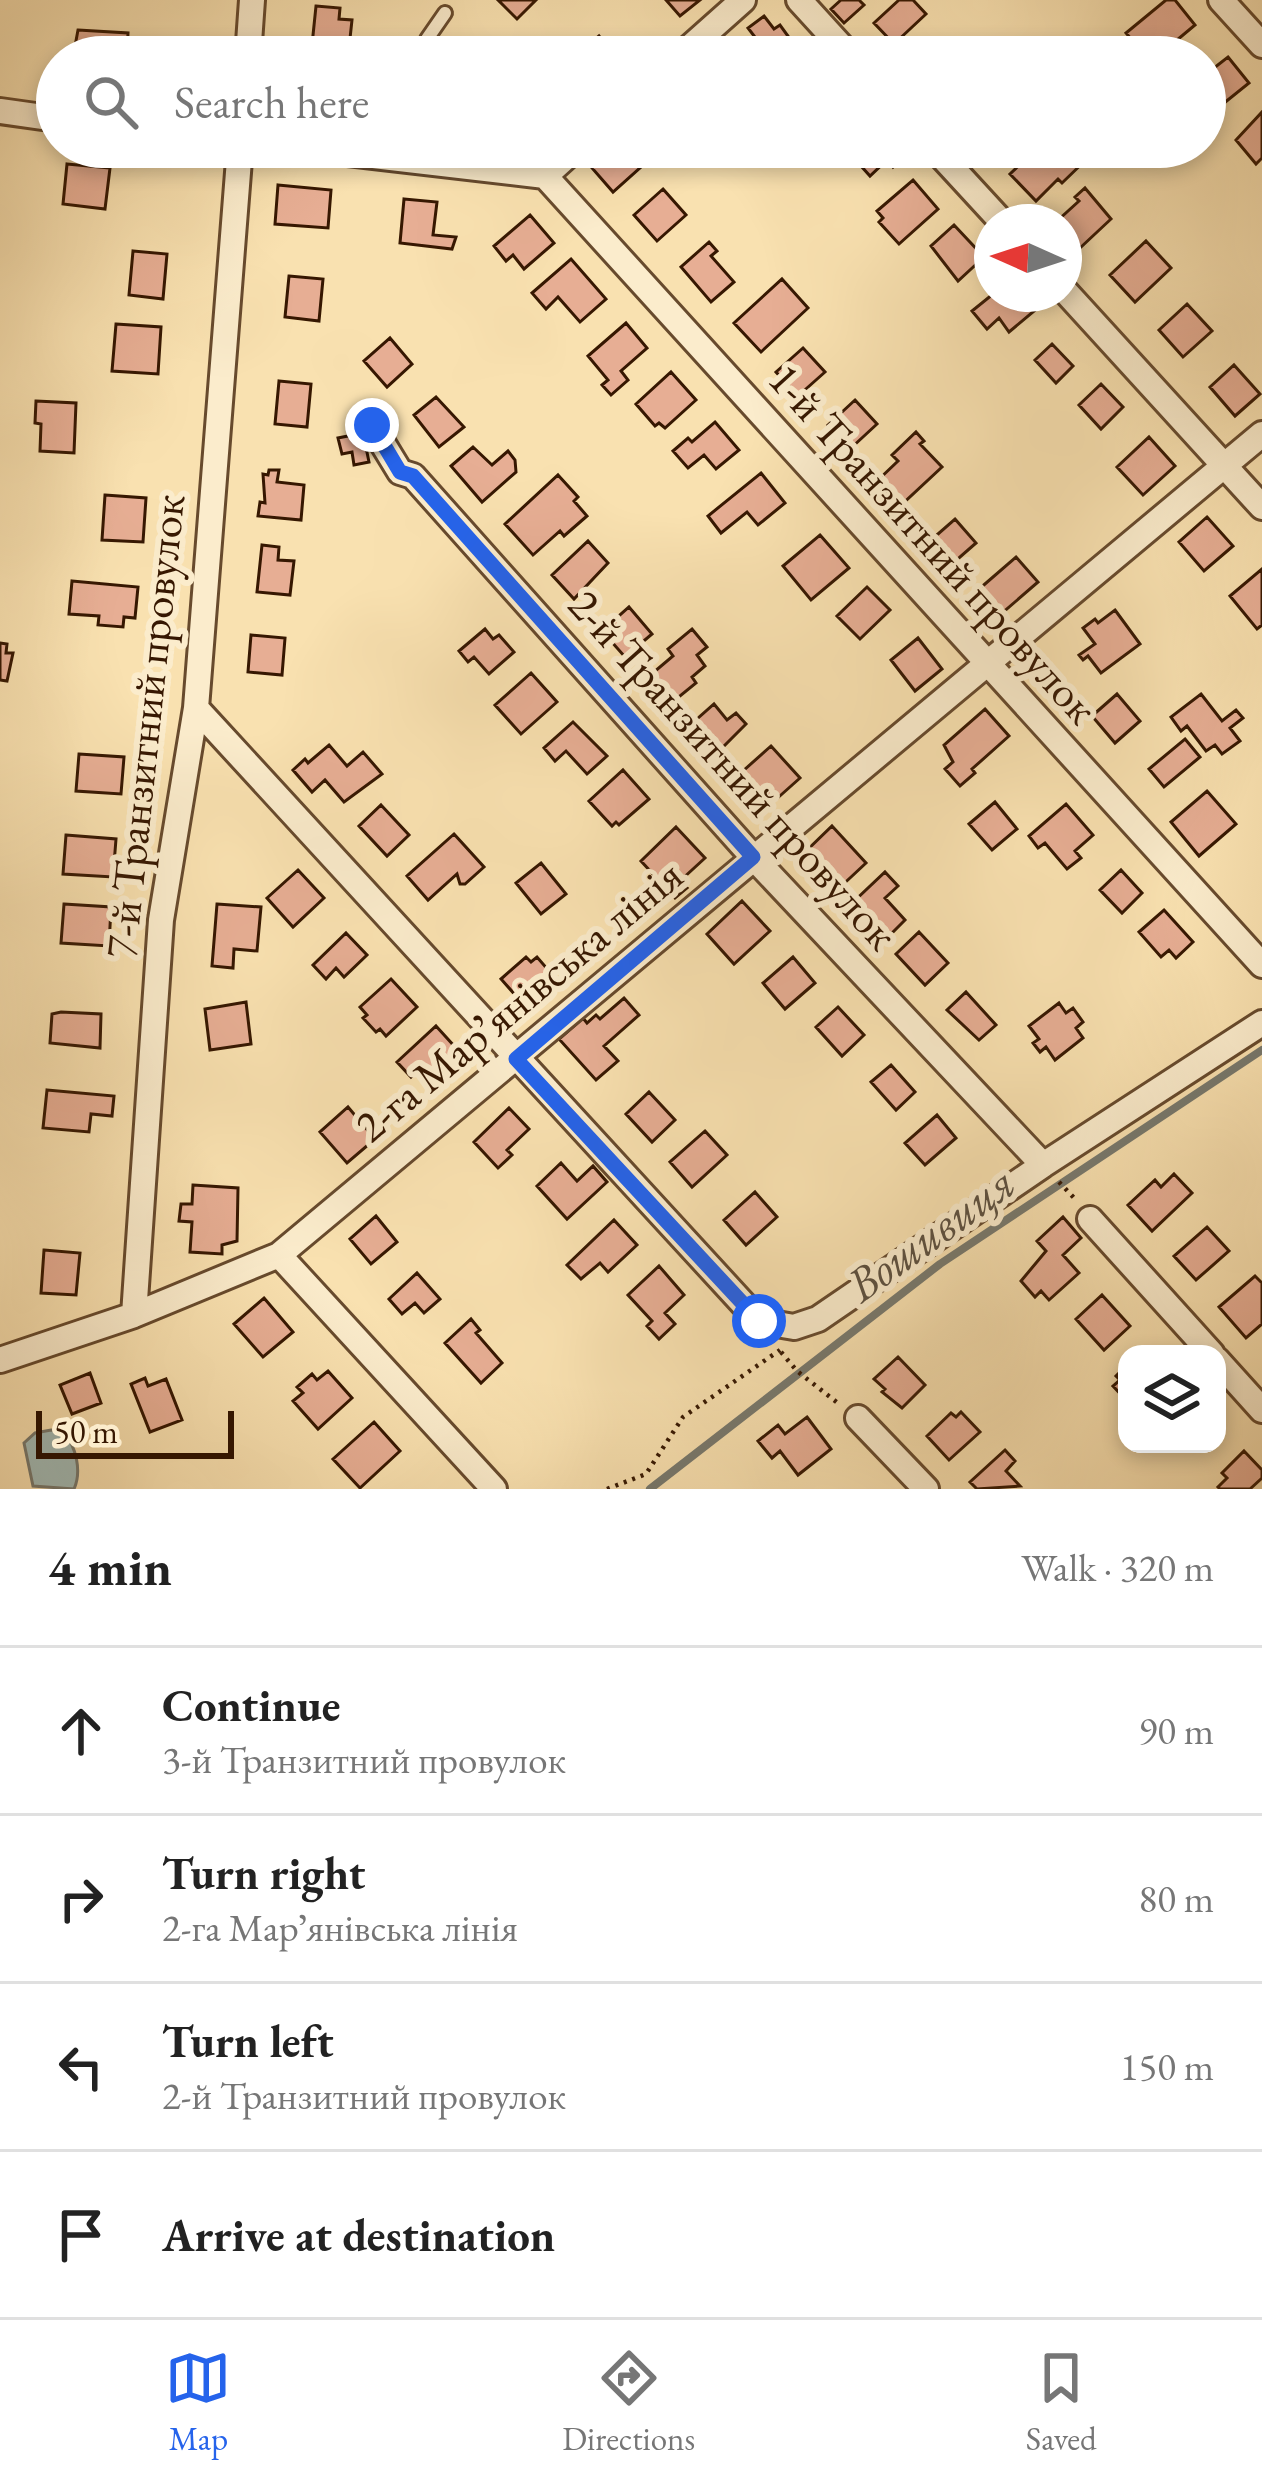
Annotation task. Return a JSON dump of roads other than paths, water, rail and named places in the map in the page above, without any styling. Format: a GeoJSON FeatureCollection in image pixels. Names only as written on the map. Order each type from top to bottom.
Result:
{"type":"FeatureCollection","features":[{"type":"Feature","properties":{"kind":"street"},"geometry":{"type":"LineString","coordinates":[[249,36],[252,0]]}},
{"type":"Feature","properties":{"kind":"street"},"geometry":{"type":"LineString","coordinates":[[703,36],[743,0]]}},
{"type":"Feature","properties":{"kind":"street"},"geometry":{"type":"LineString","coordinates":[[799,0],[832,36]]}},
{"type":"Feature","properties":{"kind":"street"},"geometry":{"type":"LineString","coordinates":[[1221,0],[1262,45]]}},
{"type":"Feature","properties":{"kind":"street"},"geometry":{"type":"LineString","coordinates":[[0,112],[36,116]]}},
{"type":"Feature","properties":{"kind":"street","name":"7-й Транзитний провулок"},"geometry":{"type":"LineString","coordinates":[[134,1315],[161,920],[196,708],[238,168]]}},
{"type":"Feature","properties":{"kind":"street"},"geometry":{"type":"LineString","coordinates":[[498,168],[545,176],[554,168]]}},
{"type":"Feature","properties":{"kind":"street"},"geometry":{"type":"LineString","coordinates":[[952,168],[985,204]]}},
{"type":"Feature","properties":{"kind":"street","name":"1-й Транзитний провулок"},"geometry":{"type":"LineString","coordinates":[[545,176],[1262,965]]}},
{"type":"Feature","properties":{"kind":"street"},"geometry":{"type":"LineString","coordinates":[[1082,310],[1262,508]]}},
{"type":"Feature","properties":{"kind":"street","name":"2-й Транзитний провулок"},"geometry":{"type":"LineString","coordinates":[[372,425],[400,472],[413,476],[753,857],[1049,1172]]}},
{"type":"Feature","properties":{"kind":"street","name":"2-га Марʼянівська лінія"},"geometry":{"type":"LineString","coordinates":[[0,1360],[134,1315],[279,1255],[1262,434]]}},
{"type":"Feature","properties":{"kind":"street"},"geometry":{"type":"LineString","coordinates":[[196,708],[759,1321],[794,1327],[818,1319],[1049,1172],[1262,1023]]}},
{"type":"Feature","properties":{"kind":"street"},"geometry":{"type":"LineString","coordinates":[[1083,1208],[1203,1345]]}},
{"type":"Feature","properties":{"kind":"street"},"geometry":{"type":"LineString","coordinates":[[279,1255],[494,1489]]}},
{"type":"Feature","properties":{"kind":"street"},"geometry":{"type":"LineString","coordinates":[[1226,1370],[1262,1410]]}},
{"type":"Feature","properties":{"kind":"street"},"geometry":{"type":"LineString","coordinates":[[859,1418],[926,1489]]}},
{"type":"Feature","properties":{"kind":"lane"},"geometry":{"type":"LineString","coordinates":[[429,36],[445,13]]}},
{"type":"Feature","properties":{"kind":"water"},"geometry":{"type":"Polygon","coordinates":[[[64,1432],[72,1445],[78,1467],[74,1489],[33,1486],[24,1443],[35,1433],[64,1432]]]}},
{"type":"Feature","properties":{"kind":"waterway","name":"Вошивиця"},"geometry":{"type":"LineString","coordinates":[[650,1489],[940,1264],[1262,1050]]}}]}
